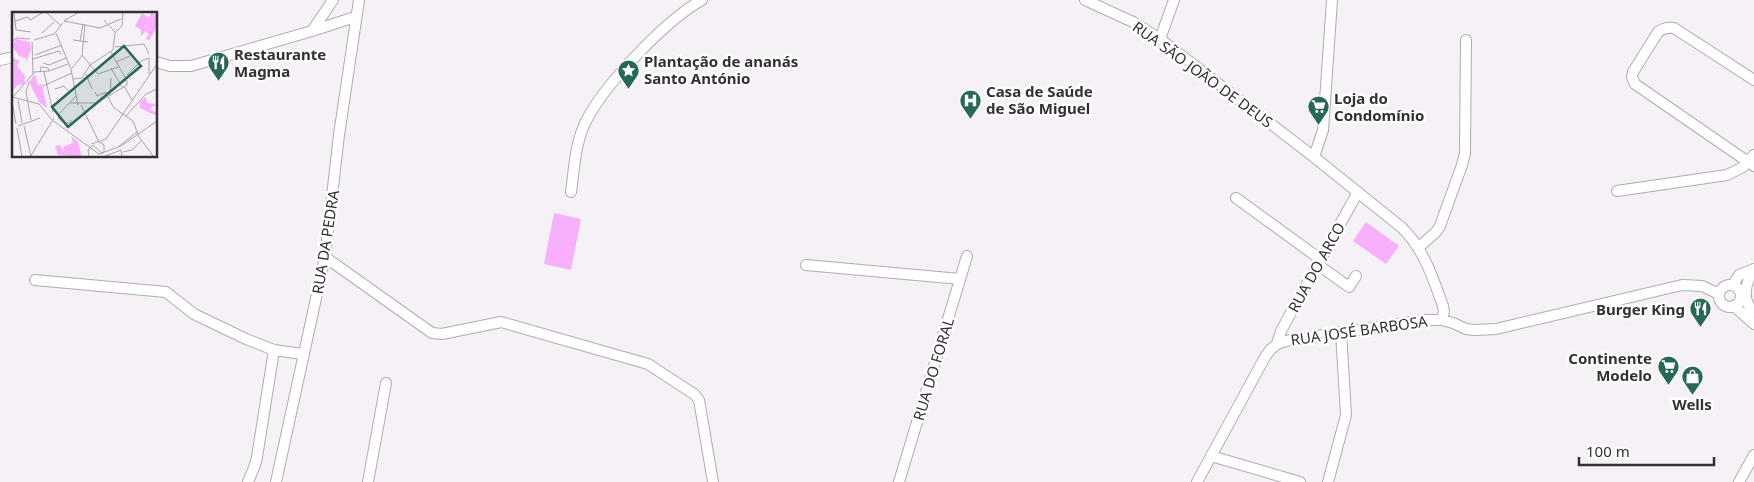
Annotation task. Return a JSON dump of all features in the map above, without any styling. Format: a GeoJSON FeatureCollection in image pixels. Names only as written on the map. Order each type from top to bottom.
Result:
{"type":"FeatureCollection","features":[{"type":"Feature","properties":{"kind":"street"},"geometry":{"type":"LineString","coordinates":[[312,31],[333,0]]}},
{"type":"Feature","properties":{"kind":"street","name":"RUA DA PEDRA"},"geometry":{"type":"LineString","coordinates":[[276,482],[325,257],[355,17],[359,0]]}},
{"type":"Feature","properties":{"kind":"street"},"geometry":{"type":"LineString","coordinates":[[571,192],[579,140],[583,127],[609,86],[669,24],[702,0]]}},
{"type":"Feature","properties":{"kind":"street","name":"RUA SÃO JOÃO DE DEUS"},"geometry":{"type":"LineString","coordinates":[[1086,0],[1133,22],[1160,39],[1314,157],[1401,227],[1419,247],[1443,306],[1442,320]]}},
{"type":"Feature","properties":{"kind":"street"},"geometry":{"type":"LineString","coordinates":[[1160,39],[1174,0]]}},
{"type":"Feature","properties":{"kind":"street"},"geometry":{"type":"LineString","coordinates":[[1314,157],[1323,130],[1332,0]]}},
{"type":"Feature","properties":{"kind":"street"},"geometry":{"type":"LineString","coordinates":[[158,63],[170,66],[191,66],[355,17]]}},
{"type":"Feature","properties":{"kind":"street"},"geometry":{"type":"LineString","coordinates":[[1617,191],[1727,175],[1752,161],[1635,84],[1632,77],[1634,72],[1658,32],[1670,27],[1674,28],[1754,80]]}},
{"type":"Feature","properties":{"kind":"street"},"geometry":{"type":"LineString","coordinates":[[1419,247],[1440,226],[1462,165],[1465,143],[1466,40]]}},
{"type":"Feature","properties":{"kind":"street","name":"RUA DO ARCO"},"geometry":{"type":"LineString","coordinates":[[1197,482],[1265,357],[1277,344],[1281,331],[1358,192]]}},
{"type":"Feature","properties":{"kind":"street"},"geometry":{"type":"LineString","coordinates":[[1236,198],[1319,261],[1349,288],[1356,276]]}},
{"type":"Feature","properties":{"kind":"street","name":"RUA DO FORAL"},"geometry":{"type":"LineString","coordinates":[[899,482],[967,256]]}},
{"type":"Feature","properties":{"kind":"street"},"geometry":{"type":"LineString","coordinates":[[325,257],[432,333],[442,334],[501,322],[648,364],[694,394],[701,405],[713,482]]}},
{"type":"Feature","properties":{"kind":"street"},"geometry":{"type":"LineString","coordinates":[[806,265],[960,279]]}},
{"type":"Feature","properties":{"kind":"street"},"geometry":{"type":"LineString","coordinates":[[1752,309],[1737,304],[1728,307],[1722,304],[1719,294],[1723,287],[1733,285],[1739,275],[1754,270]]}},
{"type":"Feature","properties":{"kind":"street"},"geometry":{"type":"LineString","coordinates":[[1752,309],[1746,284],[1754,270]]}},
{"type":"Feature","properties":{"kind":"street"},"geometry":{"type":"LineString","coordinates":[[35,280],[166,292],[201,318],[246,339],[274,350],[303,354]]}},
{"type":"Feature","properties":{"kind":"street"},"geometry":{"type":"LineString","coordinates":[[1442,320],[1466,329],[1483,331],[1682,285],[1702,286],[1719,294]]}},
{"type":"Feature","properties":{"kind":"street"},"geometry":{"type":"LineString","coordinates":[[1733,285],[1740,292],[1737,304]]}},
{"type":"Feature","properties":{"kind":"street"},"geometry":{"type":"LineString","coordinates":[[1737,304],[1754,324]]}},
{"type":"Feature","properties":{"kind":"street","name":"RUA JOSÉ BARBOSA"},"geometry":{"type":"LineString","coordinates":[[1277,344],[1290,340],[1341,332],[1424,320],[1442,320]]}},
{"type":"Feature","properties":{"kind":"street"},"geometry":{"type":"LineString","coordinates":[[1328,482],[1346,414],[1341,332]]}},
{"type":"Feature","properties":{"kind":"street"},"geometry":{"type":"LineString","coordinates":[[248,482],[257,457],[274,350]]}},
{"type":"Feature","properties":{"kind":"street"},"geometry":{"type":"LineString","coordinates":[[368,482],[386,383]]}},
{"type":"Feature","properties":{"kind":"street"},"geometry":{"type":"LineString","coordinates":[[1739,482],[1754,455]]}},
{"type":"Feature","properties":{"kind":"street"},"geometry":{"type":"LineString","coordinates":[[1211,456],[1300,482]]}},
{"type":"Feature","properties":{"kind":"shaded area"},"geometry":{"type":"Polygon","coordinates":[[[554,213],[581,219],[571,270],[544,264],[554,213]]]}},
{"type":"Feature","properties":{"kind":"shaded area"},"geometry":{"type":"Polygon","coordinates":[[[1366,222],[1399,246],[1386,264],[1353,241],[1366,222]]]}},
{"type":"Feature","properties":{"kind":"place","name":"Restaurante Magma"},"geometry":{"type":"Point","coordinates":[218,82]}},
{"type":"Feature","properties":{"kind":"place","name":"Plantação de ananás Santo António"},"geometry":{"type":"Point","coordinates":[628,89]}},
{"type":"Feature","properties":{"kind":"place","name":"Casa de Saúde de São Miguel"},"geometry":{"type":"Point","coordinates":[970,119]}},
{"type":"Feature","properties":{"kind":"place","name":"Loja do Condomínio"},"geometry":{"type":"Point","coordinates":[1318,126]}},
{"type":"Feature","properties":{"kind":"place","name":"Burger King"},"geometry":{"type":"Point","coordinates":[1701,328]}},
{"type":"Feature","properties":{"kind":"place","name":"Continente Modelo"},"geometry":{"type":"Point","coordinates":[1668,386]}},
{"type":"Feature","properties":{"kind":"place","name":"Wells"},"geometry":{"type":"Point","coordinates":[1692,395]}}]}
